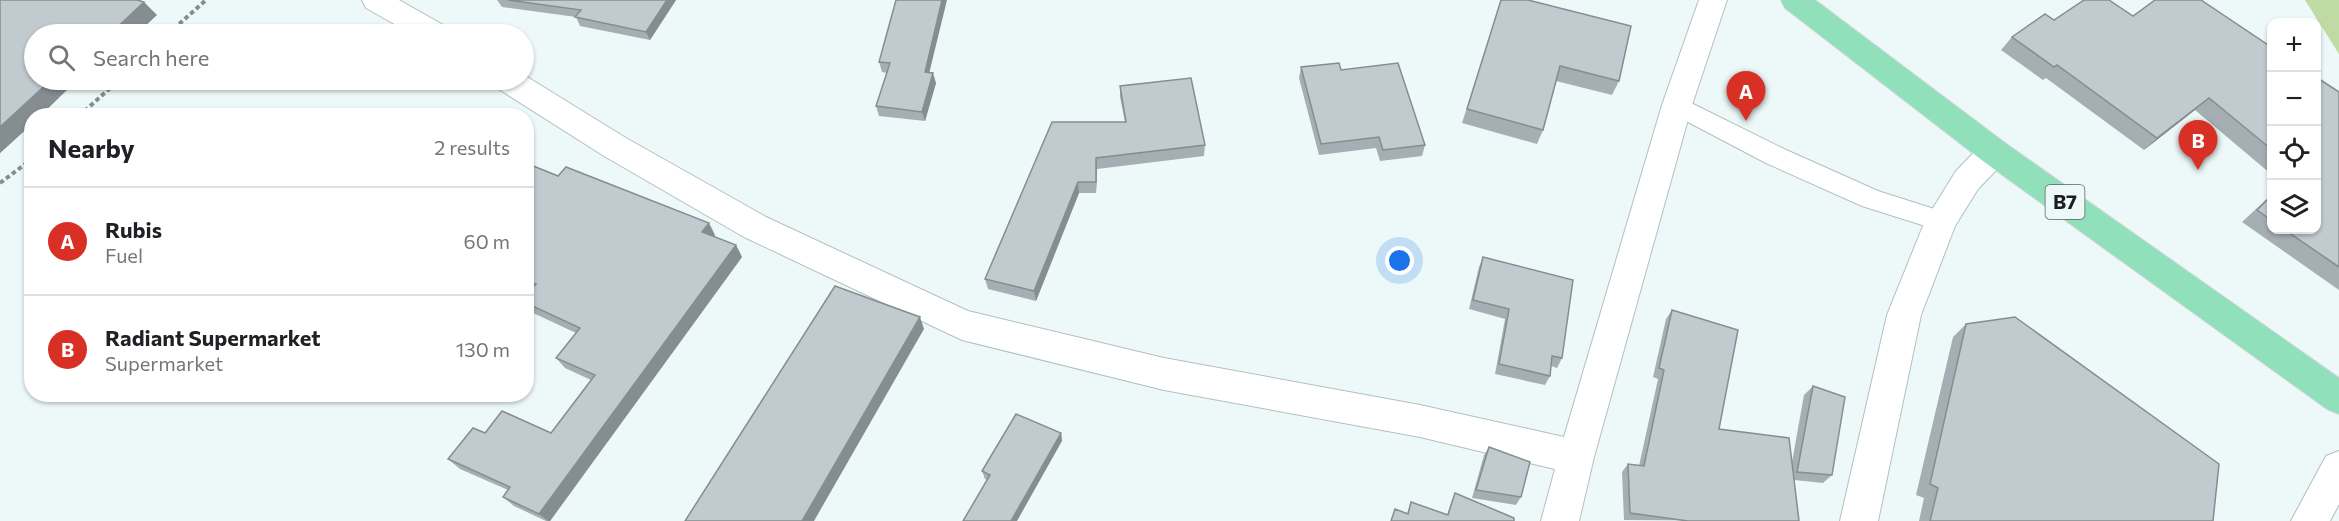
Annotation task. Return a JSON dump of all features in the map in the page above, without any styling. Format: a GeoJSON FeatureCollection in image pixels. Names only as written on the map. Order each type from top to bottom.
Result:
{"type":"FeatureCollection","features":[{"type":"Feature","properties":{"kind":"highway","name":"B7"},"geometry":{"type":"LineString","coordinates":[[1795,0],[1994,152],[2339,398]]}},
{"type":"Feature","properties":{"kind":"street"},"geometry":{"type":"LineString","coordinates":[[376,0],[418,24]]}},
{"type":"Feature","properties":{"kind":"street"},"geometry":{"type":"LineString","coordinates":[[1560,521],[1576,457],[1677,105],[1713,0]]}},
{"type":"Feature","properties":{"kind":"street"},"geometry":{"type":"LineString","coordinates":[[524,90],[615,147],[755,227],[962,325],[1164,374],[1420,421],[1576,457]]}},
{"type":"Feature","properties":{"kind":"street"},"geometry":{"type":"LineString","coordinates":[[1859,521],[1904,315],[1941,221],[1967,180],[1994,152]]}},
{"type":"Feature","properties":{"kind":"street"},"geometry":{"type":"LineString","coordinates":[[2310,521],[2339,468]]}},
{"type":"Feature","properties":{"kind":"lane"},"geometry":{"type":"LineString","coordinates":[[1677,105],[1775,156],[1871,199],[1941,221]]}},
{"type":"Feature","properties":{"kind":"path"},"geometry":{"type":"LineString","coordinates":[[179,24],[206,0]]}},
{"type":"Feature","properties":{"kind":"path"},"geometry":{"type":"LineString","coordinates":[[88,108],[108,90]]}},
{"type":"Feature","properties":{"kind":"path"},"geometry":{"type":"LineString","coordinates":[[0,183],[24,165]]}},
{"type":"Feature","properties":{"kind":"green space"},"geometry":{"type":"Polygon","coordinates":[[[2305,0],[2339,0],[2339,54],[2321,25],[2321,18],[2316,18],[2305,0]]]}},
{"type":"Feature","properties":{"kind":"building"},"geometry":{"type":"Polygon","coordinates":[[[0,0],[137,0],[144,2],[121,24],[24,24],[24,90],[40,90],[0,127],[0,0]]]}},
{"type":"Feature","properties":{"kind":"building"},"geometry":{"type":"Polygon","coordinates":[[[508,0],[667,0],[646,32],[575,17],[581,10],[508,0]]]}},
{"type":"Feature","properties":{"kind":"building"},"geometry":{"type":"Polygon","coordinates":[[[896,0],[942,0],[925,72],[933,73],[922,112],[876,106],[890,63],[879,62],[896,0]]]}},
{"type":"Feature","properties":{"kind":"building"},"geometry":{"type":"Polygon","coordinates":[[[1501,0],[1528,0],[1631,26],[1619,81],[1560,66],[1543,130],[1467,109],[1501,0]]]}},
{"type":"Feature","properties":{"kind":"building"},"geometry":{"type":"Polygon","coordinates":[[[2084,0],[2109,0],[2133,16],[2155,0],[2201,0],[2267,44],[2267,146],[2209,98],[2157,138],[2057,65],[2054,67],[2012,37],[2045,14],[2054,20],[2084,0]]]}},
{"type":"Feature","properties":{"kind":"building"},"geometry":{"type":"Polygon","coordinates":[[[1339,63],[1341,70],[1398,63],[1425,145],[1383,150],[1379,137],[1321,144],[1301,67],[1339,63]]]}},
{"type":"Feature","properties":{"kind":"building"},"geometry":{"type":"Polygon","coordinates":[[[1191,78],[1205,145],[1096,158],[1096,182],[1078,182],[1034,291],[985,279],[1052,122],[1126,122],[1120,86],[1191,78]]]}},
{"type":"Feature","properties":{"kind":"building"},"geometry":{"type":"Polygon","coordinates":[[[2321,80],[2339,92],[2339,267],[2291,234],[2321,234],[2321,80]]]}},
{"type":"Feature","properties":{"kind":"building"},"geometry":{"type":"Polygon","coordinates":[[[534,166],[558,176],[566,167],[709,223],[702,232],[736,245],[539,514],[503,497],[510,487],[448,459],[473,428],[485,433],[502,411],[551,433],[595,375],[556,358],[580,328],[534,307],[536,284],[534,283],[534,166]]]}},
{"type":"Feature","properties":{"kind":"building"},"geometry":{"type":"Polygon","coordinates":[[[2267,200],[2267,217],[2257,210],[2267,200]]]}},
{"type":"Feature","properties":{"kind":"building"},"geometry":{"type":"Polygon","coordinates":[[[1483,257],[1573,280],[1562,358],[1552,356],[1550,376],[1499,364],[1509,309],[1473,300],[1483,257]]]}},
{"type":"Feature","properties":{"kind":"building"},"geometry":{"type":"Polygon","coordinates":[[[835,286],[920,317],[802,521],[685,521],[835,286]]]}},
{"type":"Feature","properties":{"kind":"building"},"geometry":{"type":"Polygon","coordinates":[[[1672,310],[1738,330],[1719,429],[1789,438],[1799,521],[1688,521],[1630,513],[1628,464],[1644,466],[1664,370],[1659,368],[1672,310]]]}},
{"type":"Feature","properties":{"kind":"building"},"geometry":{"type":"Polygon","coordinates":[[[2015,317],[2219,464],[2213,521],[1930,521],[1938,488],[1930,484],[1966,324],[2015,317]]]}},
{"type":"Feature","properties":{"kind":"building"},"geometry":{"type":"Polygon","coordinates":[[[1813,386],[1845,397],[1832,475],[1797,472],[1813,386]]]}},
{"type":"Feature","properties":{"kind":"building"},"geometry":{"type":"Polygon","coordinates":[[[1016,414],[1061,433],[1011,521],[963,521],[990,475],[982,471],[1016,414]]]}},
{"type":"Feature","properties":{"kind":"building"},"geometry":{"type":"Polygon","coordinates":[[[1489,447],[1530,462],[1521,497],[1476,490],[1489,447]]]}},
{"type":"Feature","properties":{"kind":"building"},"geometry":{"type":"Polygon","coordinates":[[[1455,493],[1514,518],[1514,521],[1391,521],[1395,509],[1408,514],[1411,502],[1448,515],[1455,493]]]}},
{"type":"Feature","properties":{"kind":"place","name":"Rubis"},"geometry":{"type":"Point","coordinates":[1746,121]}},
{"type":"Feature","properties":{"kind":"place","name":"Radiant Supermarket"},"geometry":{"type":"Point","coordinates":[2198,170]}}]}
